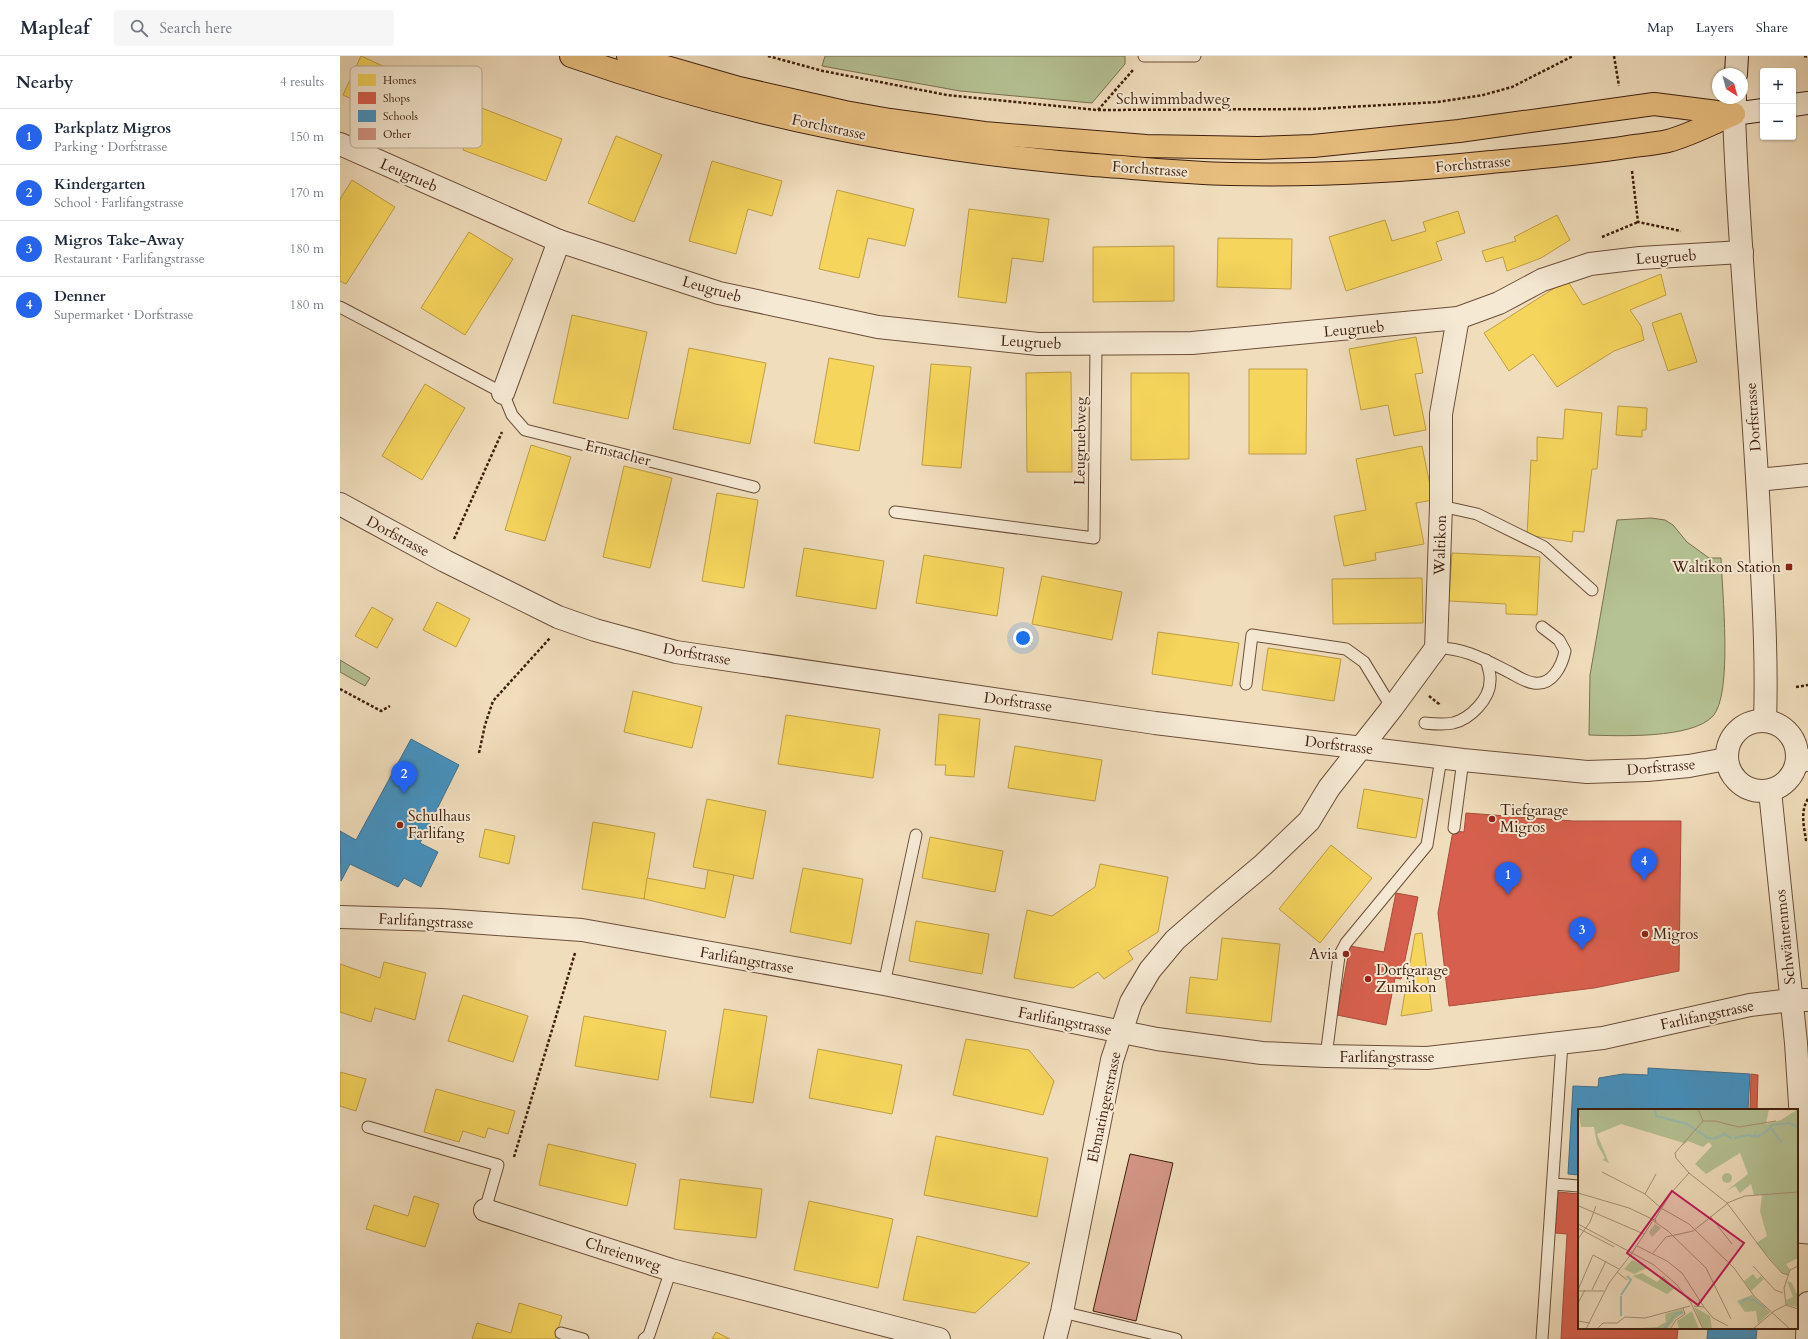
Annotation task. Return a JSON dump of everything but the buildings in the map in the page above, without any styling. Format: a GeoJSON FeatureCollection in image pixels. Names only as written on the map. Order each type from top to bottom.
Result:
{"type":"FeatureCollection","features":[{"type":"Feature","properties":{"kind":"highway","name":"Forchstrasse"},"geometry":{"type":"LineString","coordinates":[[571,56],[693,95],[793,120],[884,138],[996,156],[1131,168],[1229,174],[1370,172],[1467,165],[1602,151],[1669,141],[1735,106]]}},
{"type":"Feature","properties":{"kind":"highway","name":"Forchstrasse"},"geometry":{"type":"LineString","coordinates":[[628,56],[692,76],[746,90],[875,118],[991,134],[1146,146],[1258,148],[1313,146],[1459,131],[1654,104],[1735,106]]}},
{"type":"Feature","properties":{"kind":"street"},"geometry":{"type":"LineString","coordinates":[[1736,68],[1737,56]]}},
{"type":"Feature","properties":{"kind":"street"},"geometry":{"type":"LineString","coordinates":[[1796,105],[1808,103]]}},
{"type":"Feature","properties":{"kind":"street","name":"Forchstrasse"},"geometry":{"type":"LineString","coordinates":[[1735,106],[1760,110]]}},
{"type":"Feature","properties":{"kind":"street","name":"Dorfstrasse"},"geometry":{"type":"LineString","coordinates":[[1735,106],[1742,252],[1758,480],[1765,632],[1765,721]]}},
{"type":"Feature","properties":{"kind":"street","name":"Leugrueb"},"geometry":{"type":"LineString","coordinates":[[340,144],[558,241],[720,293],[878,327],[1038,344],[1192,343],[1458,318],[1499,303],[1542,280],[1590,264],[1640,258],[1742,252]]}},
{"type":"Feature","properties":{"kind":"street"},"geometry":{"type":"LineString","coordinates":[[503,392],[558,241]]}},
{"type":"Feature","properties":{"kind":"street","name":"Waltikon"},"geometry":{"type":"LineString","coordinates":[[1436,648],[1441,506],[1441,414],[1458,318]]}},
{"type":"Feature","properties":{"kind":"street"},"geometry":{"type":"LineString","coordinates":[[1758,480],[1808,475]]}},
{"type":"Feature","properties":{"kind":"street","name":"Dorfstrasse"},"geometry":{"type":"LineString","coordinates":[[340,504],[465,571],[558,617],[595,630],[676,652],[1147,722],[1441,758],[1587,772],[1647,770],[1689,766],[1726,759]]}},
{"type":"Feature","properties":{"kind":"street"},"geometry":{"type":"LineString","coordinates":[[1361,748],[1436,648]]}},
{"type":"Feature","properties":{"kind":"street"},"geometry":{"type":"LineString","coordinates":[[1765,721],[1776,724],[1786,730],[1795,744],[1802,760],[1788,780],[1780,787],[1770,791],[1758,792],[1746,788],[1736,781],[1729,771],[1726,759],[1727,746],[1733,736],[1742,727],[1753,722],[1765,721]]}},
{"type":"Feature","properties":{"kind":"street","name":"Ebmatingerstrasse"},"geometry":{"type":"LineString","coordinates":[[1055,1339],[1062,1312],[1112,1060],[1120,1032],[1135,996],[1150,970],[1175,940],[1263,865],[1309,820],[1329,788],[1361,748]]}},
{"type":"Feature","properties":{"kind":"street","name":"Schwäntenmos"},"geometry":{"type":"LineString","coordinates":[[1770,791],[1800,1000],[1802,1199],[1808,1227]]}},
{"type":"Feature","properties":{"kind":"street","name":"Farlifangstrasse"},"geometry":{"type":"LineString","coordinates":[[340,917],[441,920],[582,930],[884,984],[1157,1039],[1262,1053],[1427,1058],[1603,1038],[1750,1004],[1800,1000]]}},
{"type":"Feature","properties":{"kind":"street","name":"Chreienweg"},"geometry":{"type":"LineString","coordinates":[[485,1210],[671,1270],[939,1339]]}},
{"type":"Feature","properties":{"kind":"street"},"geometry":{"type":"LineString","coordinates":[[1807,1339],[1808,1303]]}},
{"type":"Feature","properties":{"kind":"lane"},"geometry":{"type":"LineString","coordinates":[[1144,56],[1195,56]]}},
{"type":"Feature","properties":{"kind":"lane"},"geometry":{"type":"LineString","coordinates":[[340,307],[503,392]]}},
{"type":"Feature","properties":{"kind":"lane","name":"Leugruebweg"},"geometry":{"type":"LineString","coordinates":[[895,512],[1094,538],[1096,344]]}},
{"type":"Feature","properties":{"kind":"lane","name":"Ernstacher"},"geometry":{"type":"LineString","coordinates":[[503,392],[512,416],[525,430],[754,487]]}},
{"type":"Feature","properties":{"kind":"lane"},"geometry":{"type":"LineString","coordinates":[[1441,506],[1477,514],[1544,547],[1592,590]]}},
{"type":"Feature","properties":{"kind":"lane"},"geometry":{"type":"LineString","coordinates":[[1436,648],[1449,648],[1463,651],[1486,660],[1534,683],[1547,680],[1552,677],[1561,666],[1565,651],[1559,640],[1542,627]]}},
{"type":"Feature","properties":{"kind":"lane"},"geometry":{"type":"LineString","coordinates":[[1246,684],[1252,635],[1346,649],[1364,662],[1392,708]]}},
{"type":"Feature","properties":{"kind":"lane"},"geometry":{"type":"LineString","coordinates":[[1425,723],[1439,725],[1454,723],[1467,717],[1477,708],[1489,690],[1490,674],[1486,660]]}},
{"type":"Feature","properties":{"kind":"lane"},"geometry":{"type":"LineString","coordinates":[[1326,1056],[1339,956],[1346,943],[1427,845],[1441,758]]}},
{"type":"Feature","properties":{"kind":"lane"},"geometry":{"type":"LineString","coordinates":[[1454,828],[1463,760]]}},
{"type":"Feature","properties":{"kind":"lane"},"geometry":{"type":"LineString","coordinates":[[884,984],[916,835]]}},
{"type":"Feature","properties":{"kind":"lane"},"geometry":{"type":"LineString","coordinates":[[1542,1339],[1562,1043]]}},
{"type":"Feature","properties":{"kind":"lane"},"geometry":{"type":"LineString","coordinates":[[368,1127],[498,1165]]}},
{"type":"Feature","properties":{"kind":"lane","name":"Chreienweg"},"geometry":{"type":"LineString","coordinates":[[485,1210],[498,1165]]}},
{"type":"Feature","properties":{"kind":"lane"},"geometry":{"type":"LineString","coordinates":[[1552,1184],[1578,1186]]}},
{"type":"Feature","properties":{"kind":"lane"},"geometry":{"type":"LineString","coordinates":[[1798,1237],[1808,1238]]}},
{"type":"Feature","properties":{"kind":"lane"},"geometry":{"type":"LineString","coordinates":[[644,1339],[649,1335],[671,1270]]}},
{"type":"Feature","properties":{"kind":"lane"},"geometry":{"type":"LineString","coordinates":[[1062,1312],[1176,1339]]}},
{"type":"Feature","properties":{"kind":"lane"},"geometry":{"type":"LineString","coordinates":[[561,1333],[583,1339]]}},
{"type":"Feature","properties":{"kind":"path","name":"Schwimmbadweg"},"geometry":{"type":"LineString","coordinates":[[768,56],[822,71],[946,95],[1097,110],[1313,109],[1438,102],[1483,95],[1512,87],[1573,56]]}},
{"type":"Feature","properties":{"kind":"path"},"geometry":{"type":"LineString","coordinates":[[1097,110],[1144,56]]}},
{"type":"Feature","properties":{"kind":"path"},"geometry":{"type":"LineString","coordinates":[[1614,56],[1619,87]]}},
{"type":"Feature","properties":{"kind":"path"},"geometry":{"type":"LineString","coordinates":[[1804,56],[1808,57]]}},
{"type":"Feature","properties":{"kind":"path"},"geometry":{"type":"LineString","coordinates":[[1632,172],[1638,222],[1685,232]]}},
{"type":"Feature","properties":{"kind":"path"},"geometry":{"type":"LineString","coordinates":[[454,540],[497,442],[512,416]]}},
{"type":"Feature","properties":{"kind":"path"},"geometry":{"type":"LineString","coordinates":[[479,753],[485,724],[493,701],[548,642],[551,636]]}},
{"type":"Feature","properties":{"kind":"path"},"geometry":{"type":"LineString","coordinates":[[1796,687],[1808,685]]}},
{"type":"Feature","properties":{"kind":"path"},"geometry":{"type":"LineString","coordinates":[[340,689],[381,711],[390,706]]}},
{"type":"Feature","properties":{"kind":"path"},"geometry":{"type":"LineString","coordinates":[[1808,799],[1805,803],[1803,815],[1806,840],[1808,840]]}},
{"type":"Feature","properties":{"kind":"path"},"geometry":{"type":"LineString","coordinates":[[498,1165],[510,1169],[582,930]]}},
{"type":"Feature","properties":{"kind":"green space"},"geometry":{"type":"Polygon","coordinates":[[[825,56],[1125,56],[1125,64],[1092,103],[960,91],[822,66],[825,56]]]}},
{"type":"Feature","properties":{"kind":"green space"},"geometry":{"type":"Polygon","coordinates":[[[1651,518],[1665,520],[1673,525],[1687,542],[1709,558],[1721,558],[1725,665],[1723,687],[1719,704],[1713,716],[1703,723],[1689,729],[1654,734],[1618,736],[1589,735],[1590,675],[1617,520],[1651,518]]]}},
{"type":"Feature","properties":{"kind":"green space"},"geometry":{"type":"Polygon","coordinates":[[[340,660],[370,678],[365,686],[340,672],[340,660]]]}},
{"type":"Feature","properties":{"kind":"place","name":"Waltikon Station"},"geometry":{"type":"Point","coordinates":[1789,567]}},
{"type":"Feature","properties":{"kind":"place","name":"Kindergarten"},"geometry":{"type":"Point","coordinates":[404,794]}},
{"type":"Feature","properties":{"kind":"place","name":"Tiefgarage Migros"},"geometry":{"type":"Point","coordinates":[1492,819]}},
{"type":"Feature","properties":{"kind":"place","name":"Schulhaus Farlifang"},"geometry":{"type":"Point","coordinates":[400,825]}},
{"type":"Feature","properties":{"kind":"place","name":"Denner"},"geometry":{"type":"Point","coordinates":[1644,881]}},
{"type":"Feature","properties":{"kind":"place","name":"Parkplatz Migros"},"geometry":{"type":"Point","coordinates":[1508,895]}},
{"type":"Feature","properties":{"kind":"place","name":"Migros"},"geometry":{"type":"Point","coordinates":[1645,934]}},
{"type":"Feature","properties":{"kind":"place","name":"Migros Take-Away"},"geometry":{"type":"Point","coordinates":[1582,950]}},
{"type":"Feature","properties":{"kind":"place","name":"Avia"},"geometry":{"type":"Point","coordinates":[1346,954]}},
{"type":"Feature","properties":{"kind":"place","name":"Dorfgarage Zumikon"},"geometry":{"type":"Point","coordinates":[1368,979]}}]}
